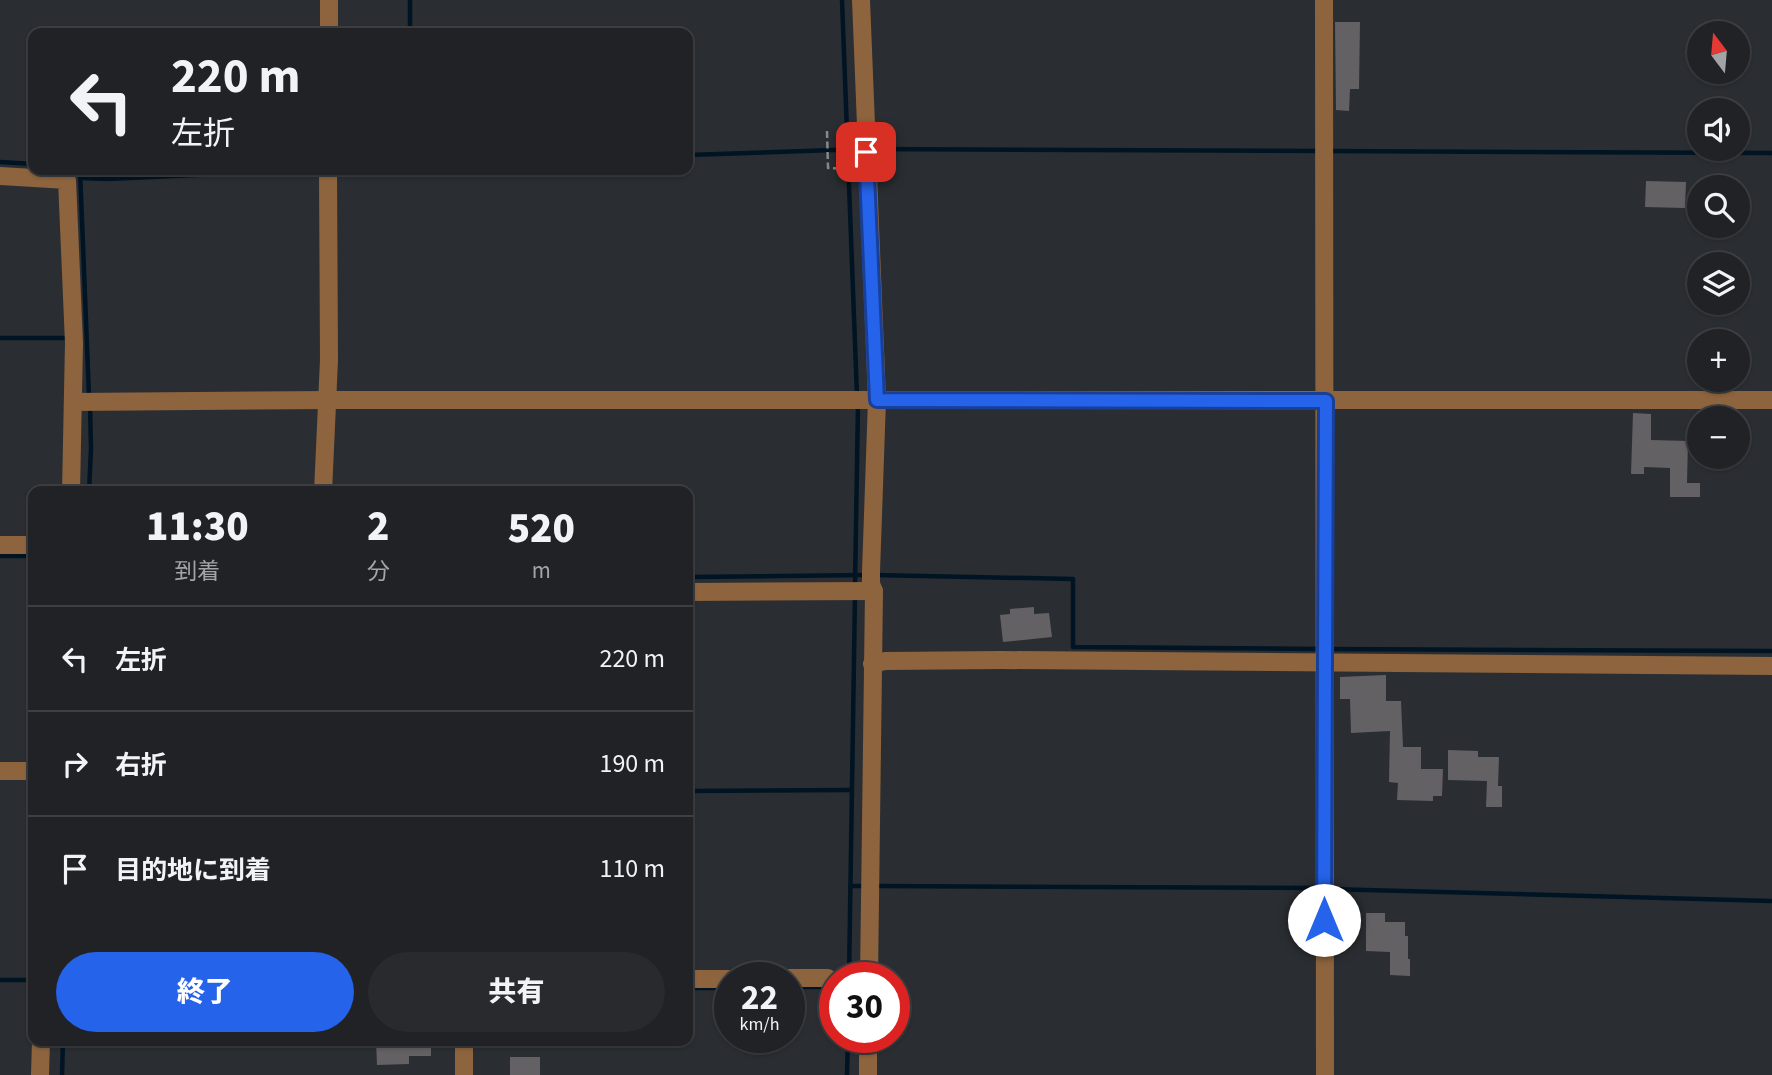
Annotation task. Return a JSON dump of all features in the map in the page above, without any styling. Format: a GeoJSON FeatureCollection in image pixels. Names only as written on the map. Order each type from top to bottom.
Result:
{"type":"FeatureCollection","features":[{"type":"Feature","properties":{"kind":"street"},"geometry":{"type":"LineString","coordinates":[[329,0],[329,28]]}},
{"type":"Feature","properties":{"kind":"street"},"geometry":{"type":"LineString","coordinates":[[861,0],[866,148],[865,586],[872,664],[869,962]]}},
{"type":"Feature","properties":{"kind":"street"},"geometry":{"type":"LineString","coordinates":[[1324,0],[1325,1075]]}},
{"type":"Feature","properties":{"kind":"street"},"geometry":{"type":"LineString","coordinates":[[323,486],[329,360],[328,175]]}},
{"type":"Feature","properties":{"kind":"street"},"geometry":{"type":"LineString","coordinates":[[0,176],[67,180],[73,339],[84,402],[72,486]]}},
{"type":"Feature","properties":{"kind":"street"},"geometry":{"type":"LineString","coordinates":[[84,402],[1772,400]]}},
{"type":"Feature","properties":{"kind":"street"},"geometry":{"type":"LineString","coordinates":[[0,545],[28,545]]}},
{"type":"Feature","properties":{"kind":"street"},"geometry":{"type":"LineString","coordinates":[[693,592],[865,586]]}},
{"type":"Feature","properties":{"kind":"street"},"geometry":{"type":"LineString","coordinates":[[872,664],[885,661],[1325,654],[1772,666]]}},
{"type":"Feature","properties":{"kind":"street"},"geometry":{"type":"LineString","coordinates":[[0,771],[28,771]]}},
{"type":"Feature","properties":{"kind":"street"},"geometry":{"type":"LineString","coordinates":[[693,979],[714,978]]}},
{"type":"Feature","properties":{"kind":"street"},"geometry":{"type":"LineString","coordinates":[[40,1075],[41,1046]]}},
{"type":"Feature","properties":{"kind":"street"},"geometry":{"type":"LineString","coordinates":[[464,1046],[464,1075]]}},
{"type":"Feature","properties":{"kind":"street"},"geometry":{"type":"LineString","coordinates":[[868,1053],[868,1075]]}},
{"type":"Feature","properties":{"kind":"path"},"geometry":{"type":"LineString","coordinates":[[827,131],[828,169],[854,169]]}},
{"type":"Feature","properties":{"kind":"building"},"geometry":{"type":"Polygon","coordinates":[[[1335,22],[1360,22],[1359,89],[1350,89],[1349,111],[1336,110],[1335,22]]]}},
{"type":"Feature","properties":{"kind":"building"},"geometry":{"type":"Polygon","coordinates":[[[1646,181],[1686,182],[1685,208],[1645,207],[1646,181]]]}},
{"type":"Feature","properties":{"kind":"building"},"geometry":{"type":"Polygon","coordinates":[[[1633,413],[1651,414],[1651,440],[1687,441],[1687,483],[1700,483],[1700,497],[1670,497],[1670,468],[1644,467],[1644,474],[1631,474],[1633,413]]]}},
{"type":"Feature","properties":{"kind":"building"},"geometry":{"type":"Polygon","coordinates":[[[1034,607],[1034,614],[1049,613],[1052,637],[1003,642],[1000,615],[1010,614],[1010,609],[1034,607]]]}},
{"type":"Feature","properties":{"kind":"building"},"geometry":{"type":"Polygon","coordinates":[[[1386,675],[1386,701],[1401,701],[1403,747],[1421,747],[1421,769],[1443,769],[1442,796],[1433,796],[1433,801],[1397,800],[1398,783],[1389,782],[1390,731],[1351,733],[1350,699],[1340,699],[1340,677],[1386,675]]]}},
{"type":"Feature","properties":{"kind":"building"},"geometry":{"type":"Polygon","coordinates":[[[1448,750],[1478,751],[1478,757],[1499,757],[1498,786],[1502,786],[1502,807],[1486,807],[1487,781],[1448,780],[1448,750]]]}},
{"type":"Feature","properties":{"kind":"building"},"geometry":{"type":"Polygon","coordinates":[[[1366,913],[1385,913],[1385,922],[1405,922],[1410,976],[1390,975],[1390,952],[1366,951],[1366,913]]]}},
{"type":"Feature","properties":{"kind":"building"},"geometry":{"type":"Polygon","coordinates":[[[376,1046],[431,1046],[431,1056],[409,1056],[409,1064],[377,1065],[376,1046]]]}},
{"type":"Feature","properties":{"kind":"building"},"geometry":{"type":"Polygon","coordinates":[[[510,1057],[540,1057],[540,1075],[510,1075],[510,1057]]]}},
{"type":"Feature","properties":{"kind":"waterway"},"geometry":{"type":"LineString","coordinates":[[410,0],[410,28]]}},
{"type":"Feature","properties":{"kind":"waterway"},"geometry":{"type":"LineString","coordinates":[[842,0],[857,396]]}},
{"type":"Feature","properties":{"kind":"waterway"},"geometry":{"type":"LineString","coordinates":[[693,155],[862,149]]}},
{"type":"Feature","properties":{"kind":"waterway"},"geometry":{"type":"LineString","coordinates":[[871,149],[1320,151]]}},
{"type":"Feature","properties":{"kind":"waterway"},"geometry":{"type":"LineString","coordinates":[[1329,151],[1772,153]]}},
{"type":"Feature","properties":{"kind":"waterway"},"geometry":{"type":"LineString","coordinates":[[0,162],[28,164]]}},
{"type":"Feature","properties":{"kind":"waterway"},"geometry":{"type":"LineString","coordinates":[[80,175],[89,396]]}},
{"type":"Feature","properties":{"kind":"waterway"},"geometry":{"type":"LineString","coordinates":[[82,178],[196,175]]}},
{"type":"Feature","properties":{"kind":"waterway"},"geometry":{"type":"LineString","coordinates":[[0,338],[68,338]]}},
{"type":"Feature","properties":{"kind":"waterway"},"geometry":{"type":"LineString","coordinates":[[89,486],[90,405]]}},
{"type":"Feature","properties":{"kind":"waterway"},"geometry":{"type":"LineString","coordinates":[[855,585],[858,405]]}},
{"type":"Feature","properties":{"kind":"waterway"},"geometry":{"type":"LineString","coordinates":[[0,556],[28,556]]}},
{"type":"Feature","properties":{"kind":"waterway"},"geometry":{"type":"LineString","coordinates":[[693,577],[865,575]]}},
{"type":"Feature","properties":{"kind":"waterway"},"geometry":{"type":"LineString","coordinates":[[874,575],[1073,579],[1073,647],[1318,649]]}},
{"type":"Feature","properties":{"kind":"waterway"},"geometry":{"type":"LineString","coordinates":[[849,962],[855,594]]}},
{"type":"Feature","properties":{"kind":"waterway"},"geometry":{"type":"LineString","coordinates":[[1327,649],[1772,651]]}},
{"type":"Feature","properties":{"kind":"waterway"},"geometry":{"type":"LineString","coordinates":[[693,791],[851,790]]}},
{"type":"Feature","properties":{"kind":"waterway"},"geometry":{"type":"LineString","coordinates":[[851,886],[867,886]]}},
{"type":"Feature","properties":{"kind":"waterway"},"geometry":{"type":"LineString","coordinates":[[876,886],[1319,888]]}},
{"type":"Feature","properties":{"kind":"waterway"},"geometry":{"type":"LineString","coordinates":[[1328,889],[1772,901]]}},
{"type":"Feature","properties":{"kind":"waterway"},"geometry":{"type":"LineString","coordinates":[[0,980],[28,980]]}},
{"type":"Feature","properties":{"kind":"waterway"},"geometry":{"type":"LineString","coordinates":[[805,987],[819,987]]}},
{"type":"Feature","properties":{"kind":"waterway"},"geometry":{"type":"LineString","coordinates":[[693,988],[714,988]]}},
{"type":"Feature","properties":{"kind":"waterway"},"geometry":{"type":"LineString","coordinates":[[62,1075],[63,1046]]}},
{"type":"Feature","properties":{"kind":"waterway"},"geometry":{"type":"LineString","coordinates":[[847,1075],[848,1053]]}},
{"type":"Feature","properties":{"kind":"route"},"geometry":{"type":"LineString","coordinates":[[866,152],[877,400],[1326,401],[1324,920]]}}]}
